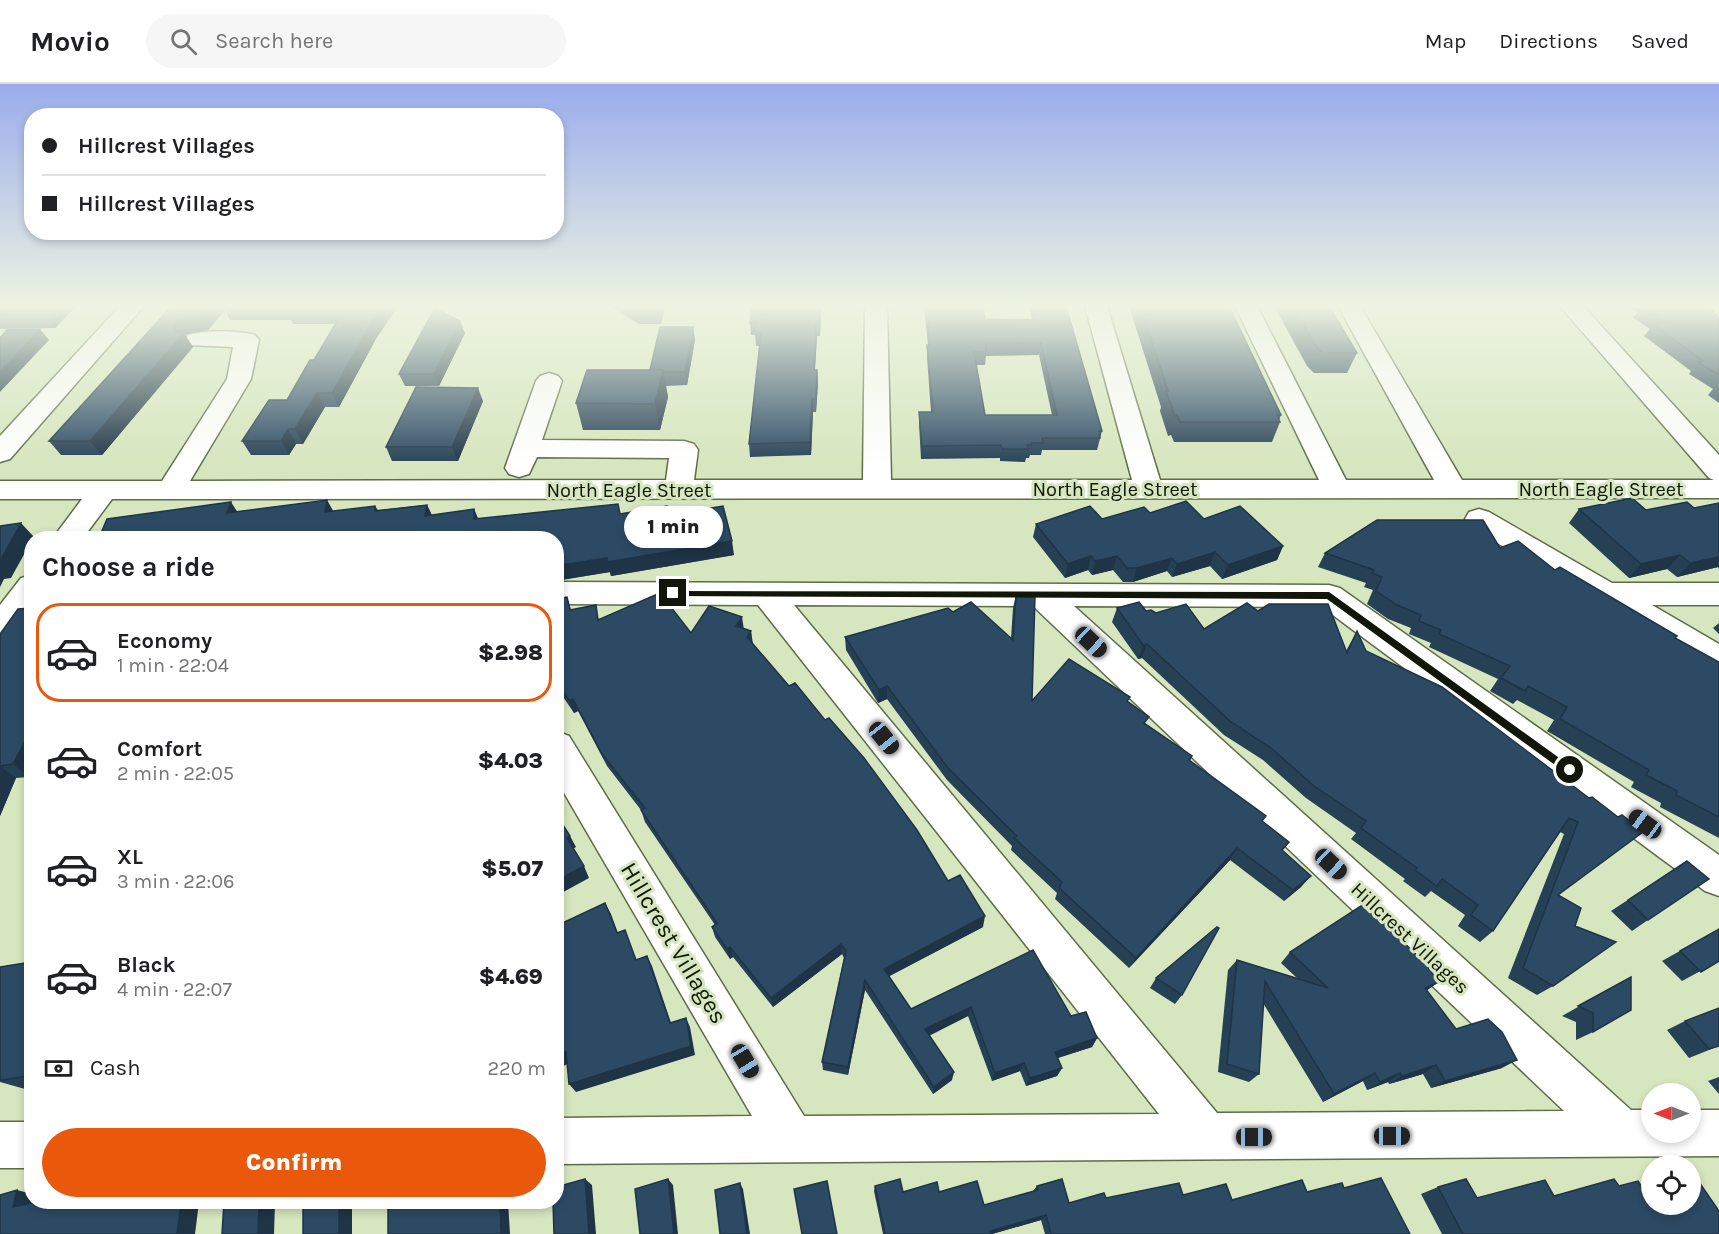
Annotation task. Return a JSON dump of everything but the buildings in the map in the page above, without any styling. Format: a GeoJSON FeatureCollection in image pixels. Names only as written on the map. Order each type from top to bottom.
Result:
{"type":"FeatureCollection","features":[{"type":"Feature","properties":{"kind":"street"},"geometry":{"type":"LineString","coordinates":[[0,453],[84,360]]}},
{"type":"Feature","properties":{"kind":"street"},"geometry":{"type":"LineString","coordinates":[[171,488],[239,380],[243,360]]}},
{"type":"Feature","properties":{"kind":"street"},"geometry":{"type":"LineString","coordinates":[[876,360],[877,489]]}},
{"type":"Feature","properties":{"kind":"street"},"geometry":{"type":"LineString","coordinates":[[1112,360],[1149,489]]}},
{"type":"Feature","properties":{"kind":"street"},"geometry":{"type":"LineString","coordinates":[[1273,360],[1337,489]]}},
{"type":"Feature","properties":{"kind":"street"},"geometry":{"type":"LineString","coordinates":[[1380,360],[1453,488]]}},
{"type":"Feature","properties":{"kind":"street"},"geometry":{"type":"LineString","coordinates":[[1620,360],[1719,472]]}},
{"type":"Feature","properties":{"kind":"street","name":"North Eagle Street"},"geometry":{"type":"LineString","coordinates":[[512,489],[549,381]]}},
{"type":"Feature","properties":{"kind":"street"},"geometry":{"type":"LineString","coordinates":[[526,448],[684,450],[679,490]]}},
{"type":"Feature","properties":{"kind":"street","name":"North Eagle Street"},"geometry":{"type":"LineString","coordinates":[[0,490],[171,488],[1719,489]]}},
{"type":"Feature","properties":{"kind":"street"},"geometry":{"type":"LineString","coordinates":[[73,531],[105,489]]}},
{"type":"Feature","properties":{"kind":"street"},"geometry":{"type":"LineString","coordinates":[[1479,519],[1719,660]]}},
{"type":"Feature","properties":{"kind":"street"},"geometry":{"type":"LineString","coordinates":[[564,592],[1329,596],[1719,878]]}},
{"type":"Feature","properties":{"kind":"street"},"geometry":{"type":"LineString","coordinates":[[766,593],[1208,1137]]}},
{"type":"Feature","properties":{"kind":"street","name":"Hillcrest Villages"},"geometry":{"type":"LineString","coordinates":[[1040,594],[1622,1134]]}},
{"type":"Feature","properties":{"kind":"street"},"geometry":{"type":"LineString","coordinates":[[1606,594],[1719,594]]}},
{"type":"Feature","properties":{"kind":"street"},"geometry":{"type":"LineString","coordinates":[[0,628],[24,597]]}},
{"type":"Feature","properties":{"kind":"street","name":"Hillcrest Villages"},"geometry":{"type":"LineString","coordinates":[[564,760],[792,1140]]}},
{"type":"Feature","properties":{"kind":"street"},"geometry":{"type":"LineString","coordinates":[[564,1141],[1719,1133]]}},
{"type":"Feature","properties":{"kind":"street"},"geometry":{"type":"LineString","coordinates":[[0,1145],[24,1145]]}},
{"type":"Feature","properties":{"kind":"route"},"geometry":{"type":"LineString","coordinates":[[673,593],[1329,596],[1570,770]]}}]}
